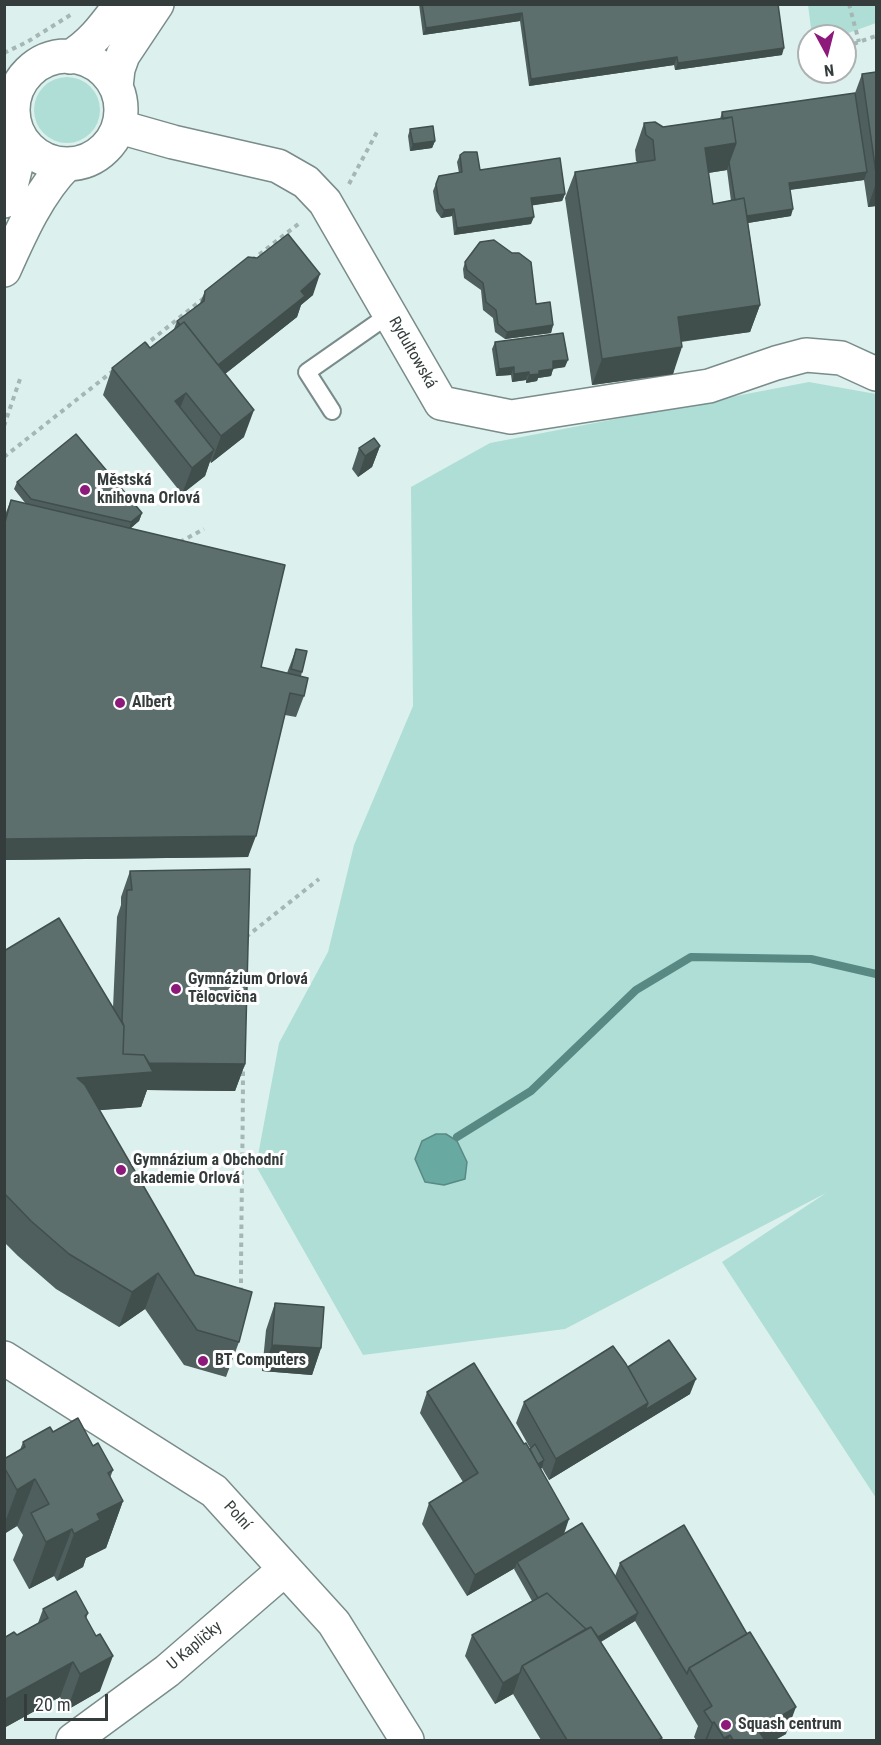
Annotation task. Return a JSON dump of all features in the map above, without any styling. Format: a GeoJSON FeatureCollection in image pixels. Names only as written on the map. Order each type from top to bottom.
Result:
{"type":"FeatureCollection","features":[{"type":"Feature","properties":{"kind":"street"},"geometry":{"type":"LineString","coordinates":[[70,57],[94,40],[121,4]]}},
{"type":"Feature","properties":{"kind":"street"},"geometry":{"type":"LineString","coordinates":[[116,87],[100,67],[81,58],[70,57],[45,62],[32,69],[21,79],[8,109],[22,141],[42,158],[67,164],[78,163],[97,155],[114,138],[120,127],[121,114],[116,87],[118,69],[123,55],[157,4]]}},
{"type":"Feature","properties":{"kind":"street","name":"Rydultowská"},"geometry":{"type":"LineString","coordinates":[[120,127],[173,142],[278,166],[306,182],[325,202],[441,403],[511,417],[709,386],[806,355],[841,358],[876,374]]}},
{"type":"Feature","properties":{"kind":"street"},"geometry":{"type":"LineString","coordinates":[[4,201],[11,186],[22,141]]}},
{"type":"Feature","properties":{"kind":"street"},"geometry":{"type":"LineString","coordinates":[[4,270],[47,186],[67,164]]}},
{"type":"Feature","properties":{"kind":"street","name":"Polní"},"geometry":{"type":"LineString","coordinates":[[4,1358],[214,1491],[334,1623],[407,1740]]}},
{"type":"Feature","properties":{"kind":"street","name":"U Kapličky"},"geometry":{"type":"LineString","coordinates":[[73,1740],[167,1671],[285,1569]]}},
{"type":"Feature","properties":{"kind":"lane"},"geometry":{"type":"LineString","coordinates":[[332,411],[308,372],[390,314]]}},
{"type":"Feature","properties":{"kind":"path"},"geometry":{"type":"LineString","coordinates":[[849,4],[859,42],[876,36]]}},
{"type":"Feature","properties":{"kind":"path"},"geometry":{"type":"LineString","coordinates":[[4,53],[27,42],[75,11]]}},
{"type":"Feature","properties":{"kind":"path"},"geometry":{"type":"LineString","coordinates":[[252,261],[348,186],[377,132]]}},
{"type":"Feature","properties":{"kind":"path"},"geometry":{"type":"LineString","coordinates":[[142,348],[206,297]]}},
{"type":"Feature","properties":{"kind":"path"},"geometry":{"type":"LineString","coordinates":[[4,457],[114,370]]}},
{"type":"Feature","properties":{"kind":"path"},"geometry":{"type":"LineString","coordinates":[[4,426],[20,379]]}},
{"type":"Feature","properties":{"kind":"path"},"geometry":{"type":"LineString","coordinates":[[174,545],[204,529]]}},
{"type":"Feature","properties":{"kind":"path"},"geometry":{"type":"LineString","coordinates":[[244,938],[319,879]]}},
{"type":"Feature","properties":{"kind":"path"},"geometry":{"type":"LineString","coordinates":[[241,1292],[243,1054]]}},
{"type":"Feature","properties":{"kind":"green space"},"geometry":{"type":"Polygon","coordinates":[[[808,5],[876,5],[876,23],[857,30],[857,24],[810,24],[808,5]]]}},
{"type":"Feature","properties":{"kind":"green space"},"geometry":{"type":"Polygon","coordinates":[[[60,77],[74,77],[86,82],[95,91],[100,110],[98,123],[91,134],[74,143],[60,143],[48,138],[39,129],[34,117],[34,103],[39,91],[48,82],[60,77]]]}},
{"type":"Feature","properties":{"kind":"green space"},"geometry":{"type":"Polygon","coordinates":[[[809,382],[876,394],[876,1498],[722,1262],[826,1193],[565,1329],[363,1355],[256,1166],[279,1043],[328,952],[354,845],[413,706],[411,487],[490,443],[809,382]]]}},
{"type":"Feature","properties":{"kind":"water"},"geometry":{"type":"Polygon","coordinates":[[[436,1134],[446,1134],[457,1141],[467,1162],[465,1179],[444,1185],[425,1182],[415,1159],[422,1141],[436,1134]]]}},
{"type":"Feature","properties":{"kind":"building"},"geometry":{"type":"Polygon","coordinates":[[[422,4],[778,4],[784,48],[678,63],[677,57],[531,79],[522,13],[426,28],[422,4]]]}},
{"type":"Feature","properties":{"kind":"building"},"geometry":{"type":"Polygon","coordinates":[[[876,72],[876,173],[862,74],[876,72]]]}},
{"type":"Feature","properties":{"kind":"building"},"geometry":{"type":"Polygon","coordinates":[[[855,93],[867,172],[789,183],[793,209],[747,216],[744,198],[735,200],[729,162],[736,143],[732,117],[723,119],[722,112],[855,93]]]}},
{"type":"Feature","properties":{"kind":"building"},"geometry":{"type":"Polygon","coordinates":[[[732,117],[736,143],[705,148],[713,204],[744,198],[760,305],[678,317],[682,347],[602,359],[575,172],[655,160],[653,140],[646,135],[644,123],[655,122],[663,127],[732,117]]]}},
{"type":"Feature","properties":{"kind":"building"},"geometry":{"type":"Polygon","coordinates":[[[433,126],[435,141],[413,144],[410,129],[433,126]]]}},
{"type":"Feature","properties":{"kind":"building"},"geometry":{"type":"Polygon","coordinates":[[[464,152],[477,152],[480,170],[560,158],[565,194],[531,198],[534,217],[457,228],[454,209],[444,210],[439,203],[436,184],[439,176],[462,172],[460,155],[464,152]]]}},
{"type":"Feature","properties":{"kind":"building"},"geometry":{"type":"Polygon","coordinates":[[[288,234],[320,274],[301,291],[305,296],[218,365],[184,322],[180,325],[177,321],[204,301],[205,291],[248,257],[257,258],[288,234]]]}},
{"type":"Feature","properties":{"kind":"building"},"geometry":{"type":"Polygon","coordinates":[[[494,240],[512,253],[519,253],[531,262],[536,304],[550,302],[553,325],[507,332],[498,324],[496,310],[486,302],[483,283],[467,270],[465,262],[480,242],[494,240]]]}},
{"type":"Feature","properties":{"kind":"building"},"geometry":{"type":"Polygon","coordinates":[[[184,322],[254,410],[221,436],[186,393],[175,401],[214,450],[192,468],[112,368],[145,342],[150,348],[184,322]]]}},
{"type":"Feature","properties":{"kind":"building"},"geometry":{"type":"Polygon","coordinates":[[[563,333],[568,360],[553,361],[553,369],[529,375],[529,372],[514,374],[514,367],[499,369],[495,342],[563,333]]]}},
{"type":"Feature","properties":{"kind":"building"},"geometry":{"type":"Polygon","coordinates":[[[76,434],[142,513],[131,522],[31,499],[17,482],[76,434]]]}},
{"type":"Feature","properties":{"kind":"building"},"geometry":{"type":"Polygon","coordinates":[[[374,438],[380,446],[365,456],[359,448],[374,438]]]}},
{"type":"Feature","properties":{"kind":"building"},"geometry":{"type":"Polygon","coordinates":[[[11,500],[285,565],[261,667],[308,678],[304,696],[290,693],[256,836],[4,839],[4,526],[11,500]]]}},
{"type":"Feature","properties":{"kind":"building"},"geometry":{"type":"Polygon","coordinates":[[[296,649],[307,651],[302,672],[291,669],[296,649]]]}},
{"type":"Feature","properties":{"kind":"building","name":"Gymnázium Orlová Tělocvična"},"geometry":{"type":"Polygon","coordinates":[[[250,869],[245,1064],[149,1063],[144,1055],[123,1054],[124,1026],[122,1021],[127,890],[132,890],[130,871],[250,869]]]}},
{"type":"Feature","properties":{"kind":"building","name":"Gymnázium a Obchodní akademie Orlová"},"geometry":{"type":"Polygon","coordinates":[[[59,918],[124,1026],[123,1054],[144,1055],[153,1072],[77,1078],[85,1085],[195,1275],[252,1292],[239,1342],[197,1330],[158,1273],[132,1292],[69,1254],[31,1221],[4,1193],[4,951],[59,918]]]}},
{"type":"Feature","properties":{"kind":"building"},"geometry":{"type":"Polygon","coordinates":[[[275,1303],[324,1307],[321,1348],[272,1345],[275,1303]]]}},
{"type":"Feature","properties":{"kind":"building"},"geometry":{"type":"Polygon","coordinates":[[[669,1340],[696,1379],[645,1410],[648,1403],[628,1367],[669,1340]]]}},
{"type":"Feature","properties":{"kind":"building"},"geometry":{"type":"Polygon","coordinates":[[[613,1346],[648,1403],[556,1459],[524,1402],[613,1346]]]}},
{"type":"Feature","properties":{"kind":"building"},"geometry":{"type":"Polygon","coordinates":[[[474,1363],[524,1444],[526,1443],[569,1519],[475,1575],[429,1503],[478,1473],[427,1392],[474,1363]]]}},
{"type":"Feature","properties":{"kind":"building"},"geometry":{"type":"Polygon","coordinates":[[[78,1418],[93,1446],[98,1443],[113,1470],[108,1473],[123,1501],[97,1514],[100,1520],[74,1534],[72,1529],[46,1542],[31,1513],[49,1504],[35,1479],[17,1490],[4,1467],[4,1459],[25,1447],[23,1442],[50,1427],[53,1432],[78,1418]]]}},
{"type":"Feature","properties":{"kind":"building"},"geometry":{"type":"Polygon","coordinates":[[[535,1444],[544,1460],[538,1464],[530,1449],[535,1444]]]}},
{"type":"Feature","properties":{"kind":"building"},"geometry":{"type":"Polygon","coordinates":[[[582,1523],[638,1613],[598,1637],[591,1627],[586,1629],[547,1593],[538,1598],[517,1562],[582,1523]]]}},
{"type":"Feature","properties":{"kind":"building"},"geometry":{"type":"Polygon","coordinates":[[[684,1525],[747,1634],[689,1668],[687,1674],[620,1563],[684,1525]]]}},
{"type":"Feature","properties":{"kind":"building"},"geometry":{"type":"Polygon","coordinates":[[[76,1591],[88,1613],[85,1616],[96,1636],[100,1634],[113,1656],[80,1674],[73,1662],[4,1700],[4,1638],[14,1632],[17,1635],[48,1618],[43,1609],[76,1591]]]}},
{"type":"Feature","properties":{"kind":"building"},"geometry":{"type":"Polygon","coordinates":[[[547,1593],[586,1629],[522,1666],[520,1673],[503,1683],[472,1635],[547,1593]]]}},
{"type":"Feature","properties":{"kind":"building"},"geometry":{"type":"Polygon","coordinates":[[[591,1627],[662,1738],[658,1740],[567,1740],[522,1666],[591,1627]]]}},
{"type":"Feature","properties":{"kind":"building"},"geometry":{"type":"Polygon","coordinates":[[[750,1632],[796,1707],[758,1730],[765,1740],[733,1740],[730,1735],[724,1738],[704,1711],[712,1706],[689,1668],[750,1632]]]}},
{"type":"Feature","properties":{"kind":"waterway"},"geometry":{"type":"LineString","coordinates":[[457,1137],[531,1091],[636,990],[691,957],[811,959],[876,974]]}},
{"type":"Feature","properties":{"kind":"place","name":"Městská knihovna Orlová"},"geometry":{"type":"Point","coordinates":[85,490]}},
{"type":"Feature","properties":{"kind":"place","name":"Albert"},"geometry":{"type":"Point","coordinates":[120,703]}},
{"type":"Feature","properties":{"kind":"place","name":"Gymnázium Orlová Tělocvična"},"geometry":{"type":"Point","coordinates":[176,989]}},
{"type":"Feature","properties":{"kind":"place","name":"Gymnázium a Obchodní akademie Orlová"},"geometry":{"type":"Point","coordinates":[121,1170]}},
{"type":"Feature","properties":{"kind":"place","name":"BT Computers"},"geometry":{"type":"Point","coordinates":[203,1361]}},
{"type":"Feature","properties":{"kind":"place","name":"Squash centrum"},"geometry":{"type":"Point","coordinates":[726,1725]}}]}
